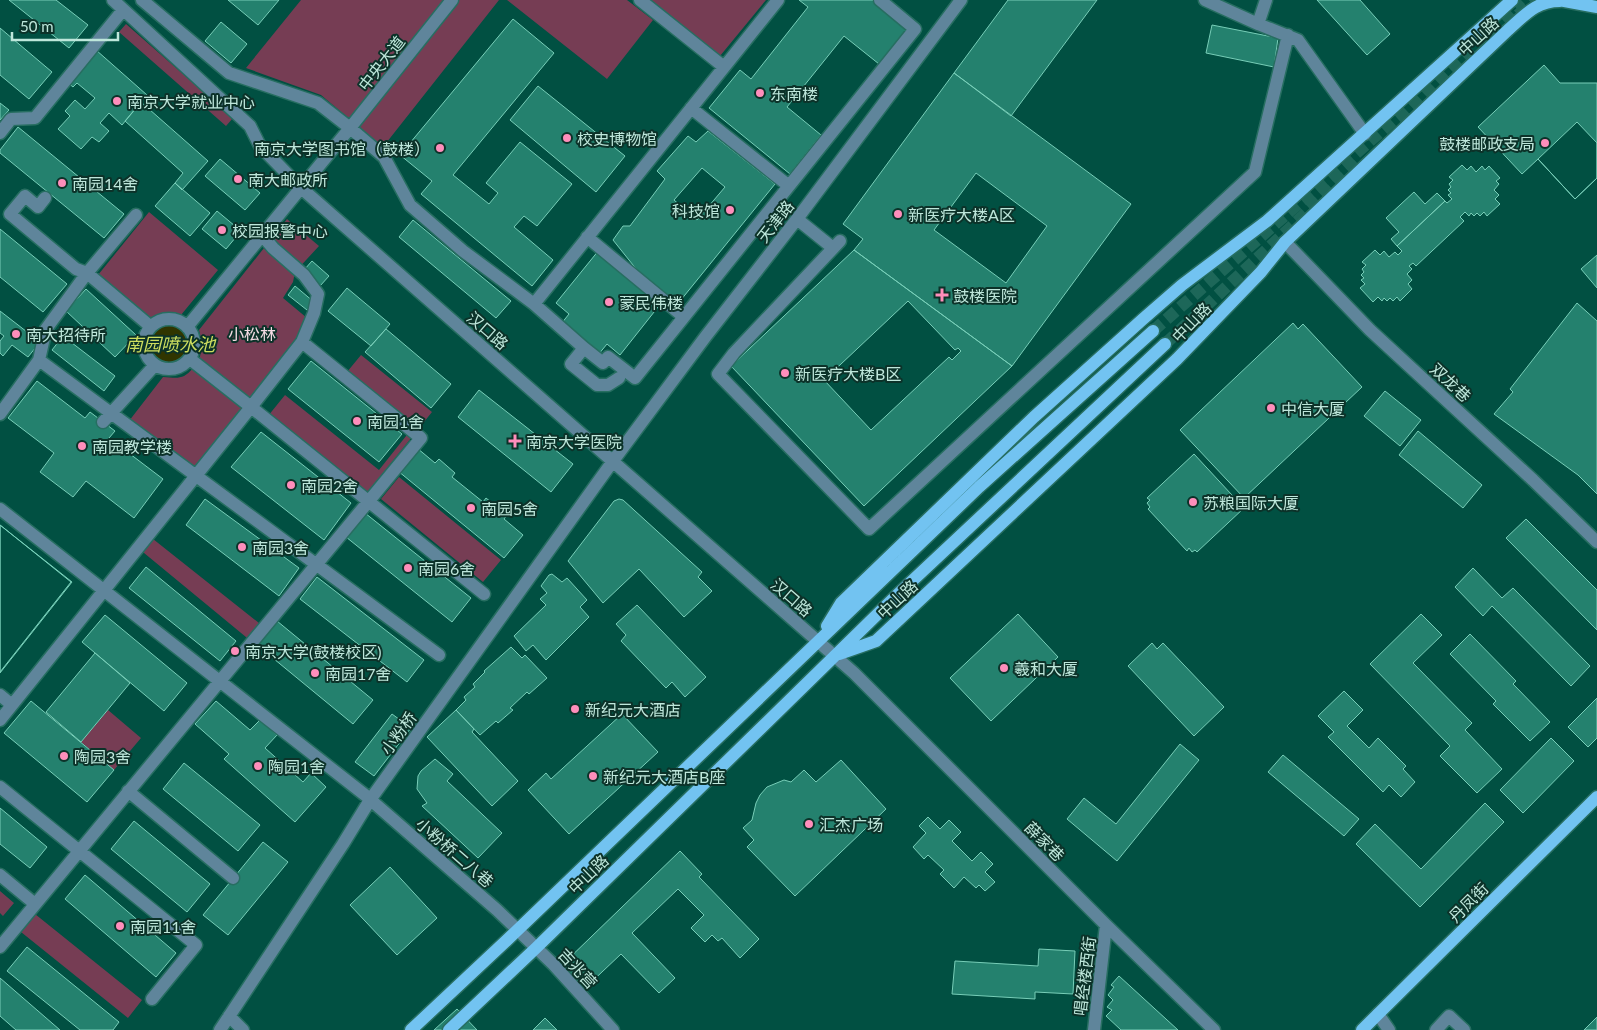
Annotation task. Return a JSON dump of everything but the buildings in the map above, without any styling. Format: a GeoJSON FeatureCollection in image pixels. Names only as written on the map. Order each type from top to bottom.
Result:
{"type":"FeatureCollection","features":[{"type":"Feature","properties":{"kind":"main road"},"geometry":{"type":"LineString","coordinates":[[818,641],[841,603],[1034,417],[1182,285],[1267,221],[1512,0]]}},
{"type":"Feature","properties":{"kind":"main road"},"geometry":{"type":"LineString","coordinates":[[1539,4],[1559,0]]}},
{"type":"Feature","properties":{"kind":"main road"},"geometry":{"type":"LineString","coordinates":[[411,1030],[518,930],[979,487],[1153,331]]}},
{"type":"Feature","properties":{"kind":"main road","name":"中山路"},"geometry":{"type":"LineString","coordinates":[[835,656],[896,596],[1165,344]]}},
{"type":"Feature","properties":{"kind":"main road","name":"丹凤街"},"geometry":{"type":"LineString","coordinates":[[1362,1030],[1597,797]]}},
{"type":"Feature","properties":{"kind":"main road"},"geometry":{"type":"LineString","coordinates":[[448,1030],[536,948]]}},
{"type":"Feature","properties":{"kind":"street","name":"汉口路"},"geometry":{"type":"LineString","coordinates":[[113,0],[250,126],[260,146],[300,187],[854,672]]}},
{"type":"Feature","properties":{"kind":"street"},"geometry":{"type":"LineString","coordinates":[[142,0],[229,73],[318,103],[384,157],[410,205],[463,251],[534,304],[603,363],[608,357],[635,378],[915,29],[880,0]]}},
{"type":"Feature","properties":{"kind":"street","name":"中央大道"},"geometry":{"type":"LineString","coordinates":[[187,327],[300,187],[336,146],[452,0]]}},
{"type":"Feature","properties":{"kind":"street"},"geometry":{"type":"LineString","coordinates":[[640,0],[724,67]]}},
{"type":"Feature","properties":{"kind":"street"},"geometry":{"type":"LineString","coordinates":[[534,304],[778,0]]}},
{"type":"Feature","properties":{"kind":"street","name":"天津路"},"geometry":{"type":"LineString","coordinates":[[613,461],[961,0]]}},
{"type":"Feature","properties":{"kind":"street"},"geometry":{"type":"LineString","coordinates":[[1205,0],[1298,40],[1365,134]]}},
{"type":"Feature","properties":{"kind":"street"},"geometry":{"type":"LineString","coordinates":[[1258,24],[1266,0]]}},
{"type":"Feature","properties":{"kind":"street"},"geometry":{"type":"LineString","coordinates":[[1559,0],[1597,7]]}},
{"type":"Feature","properties":{"kind":"street"},"geometry":{"type":"LineString","coordinates":[[536,948],[835,656],[876,641],[1177,359],[1261,272],[1285,242],[1508,30],[1539,4]]}},
{"type":"Feature","properties":{"kind":"street"},"geometry":{"type":"LineString","coordinates":[[0,133],[11,119],[34,118],[123,10]]}},
{"type":"Feature","properties":{"kind":"street"},"geometry":{"type":"LineString","coordinates":[[797,219],[837,244],[734,354],[718,374],[869,529],[1255,172],[1288,36]]}},
{"type":"Feature","properties":{"kind":"street"},"geometry":{"type":"LineString","coordinates":[[691,108],[789,186]]}},
{"type":"Feature","properties":{"kind":"street"},"geometry":{"type":"LineString","coordinates":[[45,198],[38,207],[25,196],[10,214],[76,269],[87,273],[150,326]]}},
{"type":"Feature","properties":{"kind":"street"},"geometry":{"type":"LineString","coordinates":[[0,414],[39,360],[46,329],[87,273],[136,215]]}},
{"type":"Feature","properties":{"kind":"street"},"geometry":{"type":"LineString","coordinates":[[0,720],[302,342],[314,313],[318,294],[304,275],[273,248],[262,234]]}},
{"type":"Feature","properties":{"kind":"street"},"geometry":{"type":"LineString","coordinates":[[587,238],[684,317]]}},
{"type":"Feature","properties":{"kind":"street","name":"双龙巷"},"geometry":{"type":"LineString","coordinates":[[1285,242],[1370,330],[1533,480],[1597,542]]}},
{"type":"Feature","properties":{"kind":"street"},"geometry":{"type":"LineString","coordinates":[[171,319],[177,320],[187,327],[193,335],[193,353],[190,359],[180,367],[173,370],[161,368],[148,358],[144,348],[144,340],[150,326],[158,321],[171,319]]}},
{"type":"Feature","properties":{"kind":"street"},"geometry":{"type":"LineString","coordinates":[[0,947],[421,438],[302,342]]}},
{"type":"Feature","properties":{"kind":"street"},"geometry":{"type":"LineString","coordinates":[[584,348],[571,364],[576,369],[597,385],[608,385],[619,378]]}},
{"type":"Feature","properties":{"kind":"street"},"geometry":{"type":"LineString","coordinates":[[190,359],[484,594]]}},
{"type":"Feature","properties":{"kind":"street"},"geometry":{"type":"LineString","coordinates":[[39,360],[106,418],[195,476],[439,655]]}},
{"type":"Feature","properties":{"kind":"street"},"geometry":{"type":"LineString","coordinates":[[106,418],[155,365]]}},
{"type":"Feature","properties":{"kind":"street","name":"小粉桥"},"geometry":{"type":"LineString","coordinates":[[220,1030],[338,852],[370,800],[613,461]]}},
{"type":"Feature","properties":{"kind":"street","name":"小粉桥二八巷"},"geometry":{"type":"LineString","coordinates":[[0,510],[370,800],[518,930]]}},
{"type":"Feature","properties":{"kind":"street","name":"薛家巷"},"geometry":{"type":"LineString","coordinates":[[854,672],[1106,925],[1214,1030]]}},
{"type":"Feature","properties":{"kind":"street"},"geometry":{"type":"LineString","coordinates":[[0,695],[12,705]]}},
{"type":"Feature","properties":{"kind":"street"},"geometry":{"type":"LineString","coordinates":[[0,787],[196,945],[152,999]]}},
{"type":"Feature","properties":{"kind":"street"},"geometry":{"type":"LineString","coordinates":[[128,791],[234,878]]}},
{"type":"Feature","properties":{"kind":"street"},"geometry":{"type":"LineString","coordinates":[[0,875],[35,904]]}},
{"type":"Feature","properties":{"kind":"street","name":"唱经楼西街"},"geometry":{"type":"LineString","coordinates":[[1094,1030],[1106,925]]}},
{"type":"Feature","properties":{"kind":"street","name":"吉兆营"},"geometry":{"type":"LineString","coordinates":[[518,930],[553,964],[613,1030]]}},
{"type":"Feature","properties":{"kind":"street"},"geometry":{"type":"LineString","coordinates":[[1378,1014],[1389,1030]]}},
{"type":"Feature","properties":{"kind":"street"},"geometry":{"type":"LineString","coordinates":[[229,1016],[243,1030]]}},
{"type":"Feature","properties":{"kind":"street"},"geometry":{"type":"LineString","coordinates":[[1436,1030],[1449,1016],[1464,1030]]}},
{"type":"Feature","properties":{"kind":"green space"},"geometry":{"type":"Polygon","coordinates":[[[301,0],[499,0],[383,147],[321,95],[246,68],[301,0]]]}},
{"type":"Feature","properties":{"kind":"green space"},"geometry":{"type":"Polygon","coordinates":[[[507,0],[627,0],[653,20],[607,79],[507,0]]]}},
{"type":"Feature","properties":{"kind":"green space"},"geometry":{"type":"Polygon","coordinates":[[[651,0],[766,0],[720,56],[651,0]]]}},
{"type":"Feature","properties":{"kind":"green space"},"geometry":{"type":"Polygon","coordinates":[[[126,24],[233,118],[226,126],[119,32],[126,24]]]}},
{"type":"Feature","properties":{"kind":"green space"},"geometry":{"type":"Polygon","coordinates":[[[149,212],[218,270],[181,315],[165,313],[149,320],[98,275],[149,212]]]}},
{"type":"Feature","properties":{"kind":"green space","name":"小松林"},"geometry":{"type":"Polygon","coordinates":[[[287,219],[319,246],[295,272],[293,282],[283,298],[307,318],[301,341],[251,404],[198,362],[202,346],[199,330],[287,219]]]}},
{"type":"Feature","properties":{"kind":"green space"},"geometry":{"type":"Polygon","coordinates":[[[361,355],[432,412],[366,497],[268,416],[285,395],[379,470],[414,426],[347,372],[361,355]]]}},
{"type":"Feature","properties":{"kind":"green space"},"geometry":{"type":"Polygon","coordinates":[[[193,368],[245,409],[196,470],[129,421],[163,377],[180,377],[186,375],[193,368]]]}},
{"type":"Feature","properties":{"kind":"green space"},"geometry":{"type":"Polygon","coordinates":[[[399,477],[501,560],[483,582],[381,499],[399,477]]]}},
{"type":"Feature","properties":{"kind":"green space"},"geometry":{"type":"Polygon","coordinates":[[[148,535],[264,627],[252,642],[138,548],[148,535]]]}},
{"type":"Feature","properties":{"kind":"green space"},"geometry":{"type":"Polygon","coordinates":[[[108,710],[141,738],[114,770],[81,742],[108,710]]]}},
{"type":"Feature","properties":{"kind":"green space"},"geometry":{"type":"Polygon","coordinates":[[[0,891],[14,903],[3,916],[0,913],[0,891]]]}},
{"type":"Feature","properties":{"kind":"green space"},"geometry":{"type":"Polygon","coordinates":[[[35,914],[142,1000],[128,1018],[21,932],[35,914]]]}},
{"type":"Feature","properties":{"kind":"water","name":"南园喷水池"},"geometry":{"type":"Polygon","coordinates":[[[174,324],[181,327],[187,333],[190,344],[189,352],[181,361],[174,364],[166,364],[159,361],[151,352],[150,340],[153,333],[162,325],[174,324]]]}},
{"type":"Feature","properties":{"kind":"tunnel"},"geometry":{"type":"LineString","coordinates":[[1153,331],[1401,114],[1521,0]]}},
{"type":"Feature","properties":{"kind":"tunnel"},"geometry":{"type":"LineString","coordinates":[[1518,15],[1534,0]]}},
{"type":"Feature","properties":{"kind":"tunnel"},"geometry":{"type":"LineString","coordinates":[[1165,344],[1361,162]]}},
{"type":"Feature","properties":{"kind":"place","name":"东南楼"},"geometry":{"type":"Point","coordinates":[760,93]}},
{"type":"Feature","properties":{"kind":"place","name":"南京大学就业中心"},"geometry":{"type":"Point","coordinates":[117,101]}},
{"type":"Feature","properties":{"kind":"place","name":"校史博物馆"},"geometry":{"type":"Point","coordinates":[567,138]}},
{"type":"Feature","properties":{"kind":"place","name":"鼓楼邮政支局"},"geometry":{"type":"Point","coordinates":[1545,143]}},
{"type":"Feature","properties":{"kind":"place","name":"南京大学图书馆（鼓楼）"},"geometry":{"type":"Point","coordinates":[440,148]}},
{"type":"Feature","properties":{"kind":"place","name":"南大邮政所"},"geometry":{"type":"Point","coordinates":[238,179]}},
{"type":"Feature","properties":{"kind":"place","name":"南园14舍"},"geometry":{"type":"Point","coordinates":[62,183]}},
{"type":"Feature","properties":{"kind":"place","name":"科技馆"},"geometry":{"type":"Point","coordinates":[730,210]}},
{"type":"Feature","properties":{"kind":"place","name":"新医疗大楼A区"},"geometry":{"type":"Point","coordinates":[898,214]}},
{"type":"Feature","properties":{"kind":"place","name":"校园报警中心"},"geometry":{"type":"Point","coordinates":[222,230]}},
{"type":"Feature","properties":{"kind":"place","name":"鼓楼医院"},"geometry":{"type":"Point","coordinates":[942,295]}},
{"type":"Feature","properties":{"kind":"place","name":"蒙民伟楼"},"geometry":{"type":"Point","coordinates":[609,302]}},
{"type":"Feature","properties":{"kind":"place","name":"南大招待所"},"geometry":{"type":"Point","coordinates":[16,334]}},
{"type":"Feature","properties":{"kind":"place","name":"新医疗大楼B区"},"geometry":{"type":"Point","coordinates":[785,373]}},
{"type":"Feature","properties":{"kind":"place","name":"中信大厦"},"geometry":{"type":"Point","coordinates":[1271,408]}},
{"type":"Feature","properties":{"kind":"place","name":"南园1舍"},"geometry":{"type":"Point","coordinates":[357,421]}},
{"type":"Feature","properties":{"kind":"place","name":"南京大学医院"},"geometry":{"type":"Point","coordinates":[515,441]}},
{"type":"Feature","properties":{"kind":"place","name":"南园教学楼"},"geometry":{"type":"Point","coordinates":[82,446]}},
{"type":"Feature","properties":{"kind":"place","name":"南园2舍"},"geometry":{"type":"Point","coordinates":[291,485]}},
{"type":"Feature","properties":{"kind":"place","name":"苏粮国际大厦"},"geometry":{"type":"Point","coordinates":[1193,502]}},
{"type":"Feature","properties":{"kind":"place","name":"南园5舍"},"geometry":{"type":"Point","coordinates":[471,508]}},
{"type":"Feature","properties":{"kind":"place","name":"南园3舍"},"geometry":{"type":"Point","coordinates":[242,547]}},
{"type":"Feature","properties":{"kind":"place","name":"南园6舍"},"geometry":{"type":"Point","coordinates":[408,568]}},
{"type":"Feature","properties":{"kind":"place","name":"南京大学(鼓楼校区)"},"geometry":{"type":"Point","coordinates":[235,651]}},
{"type":"Feature","properties":{"kind":"place","name":"羲和大厦"},"geometry":{"type":"Point","coordinates":[1004,668]}},
{"type":"Feature","properties":{"kind":"place","name":"南园17舍"},"geometry":{"type":"Point","coordinates":[315,673]}},
{"type":"Feature","properties":{"kind":"place","name":"新纪元大酒店"},"geometry":{"type":"Point","coordinates":[575,709]}},
{"type":"Feature","properties":{"kind":"place","name":"陶园3舍"},"geometry":{"type":"Point","coordinates":[64,756]}},
{"type":"Feature","properties":{"kind":"place","name":"陶园1舍"},"geometry":{"type":"Point","coordinates":[258,766]}},
{"type":"Feature","properties":{"kind":"place","name":"新纪元大酒店B座"},"geometry":{"type":"Point","coordinates":[593,776]}},
{"type":"Feature","properties":{"kind":"place","name":"汇杰广场"},"geometry":{"type":"Point","coordinates":[809,824]}},
{"type":"Feature","properties":{"kind":"place","name":"南园11舍"},"geometry":{"type":"Point","coordinates":[120,926]}}]}
